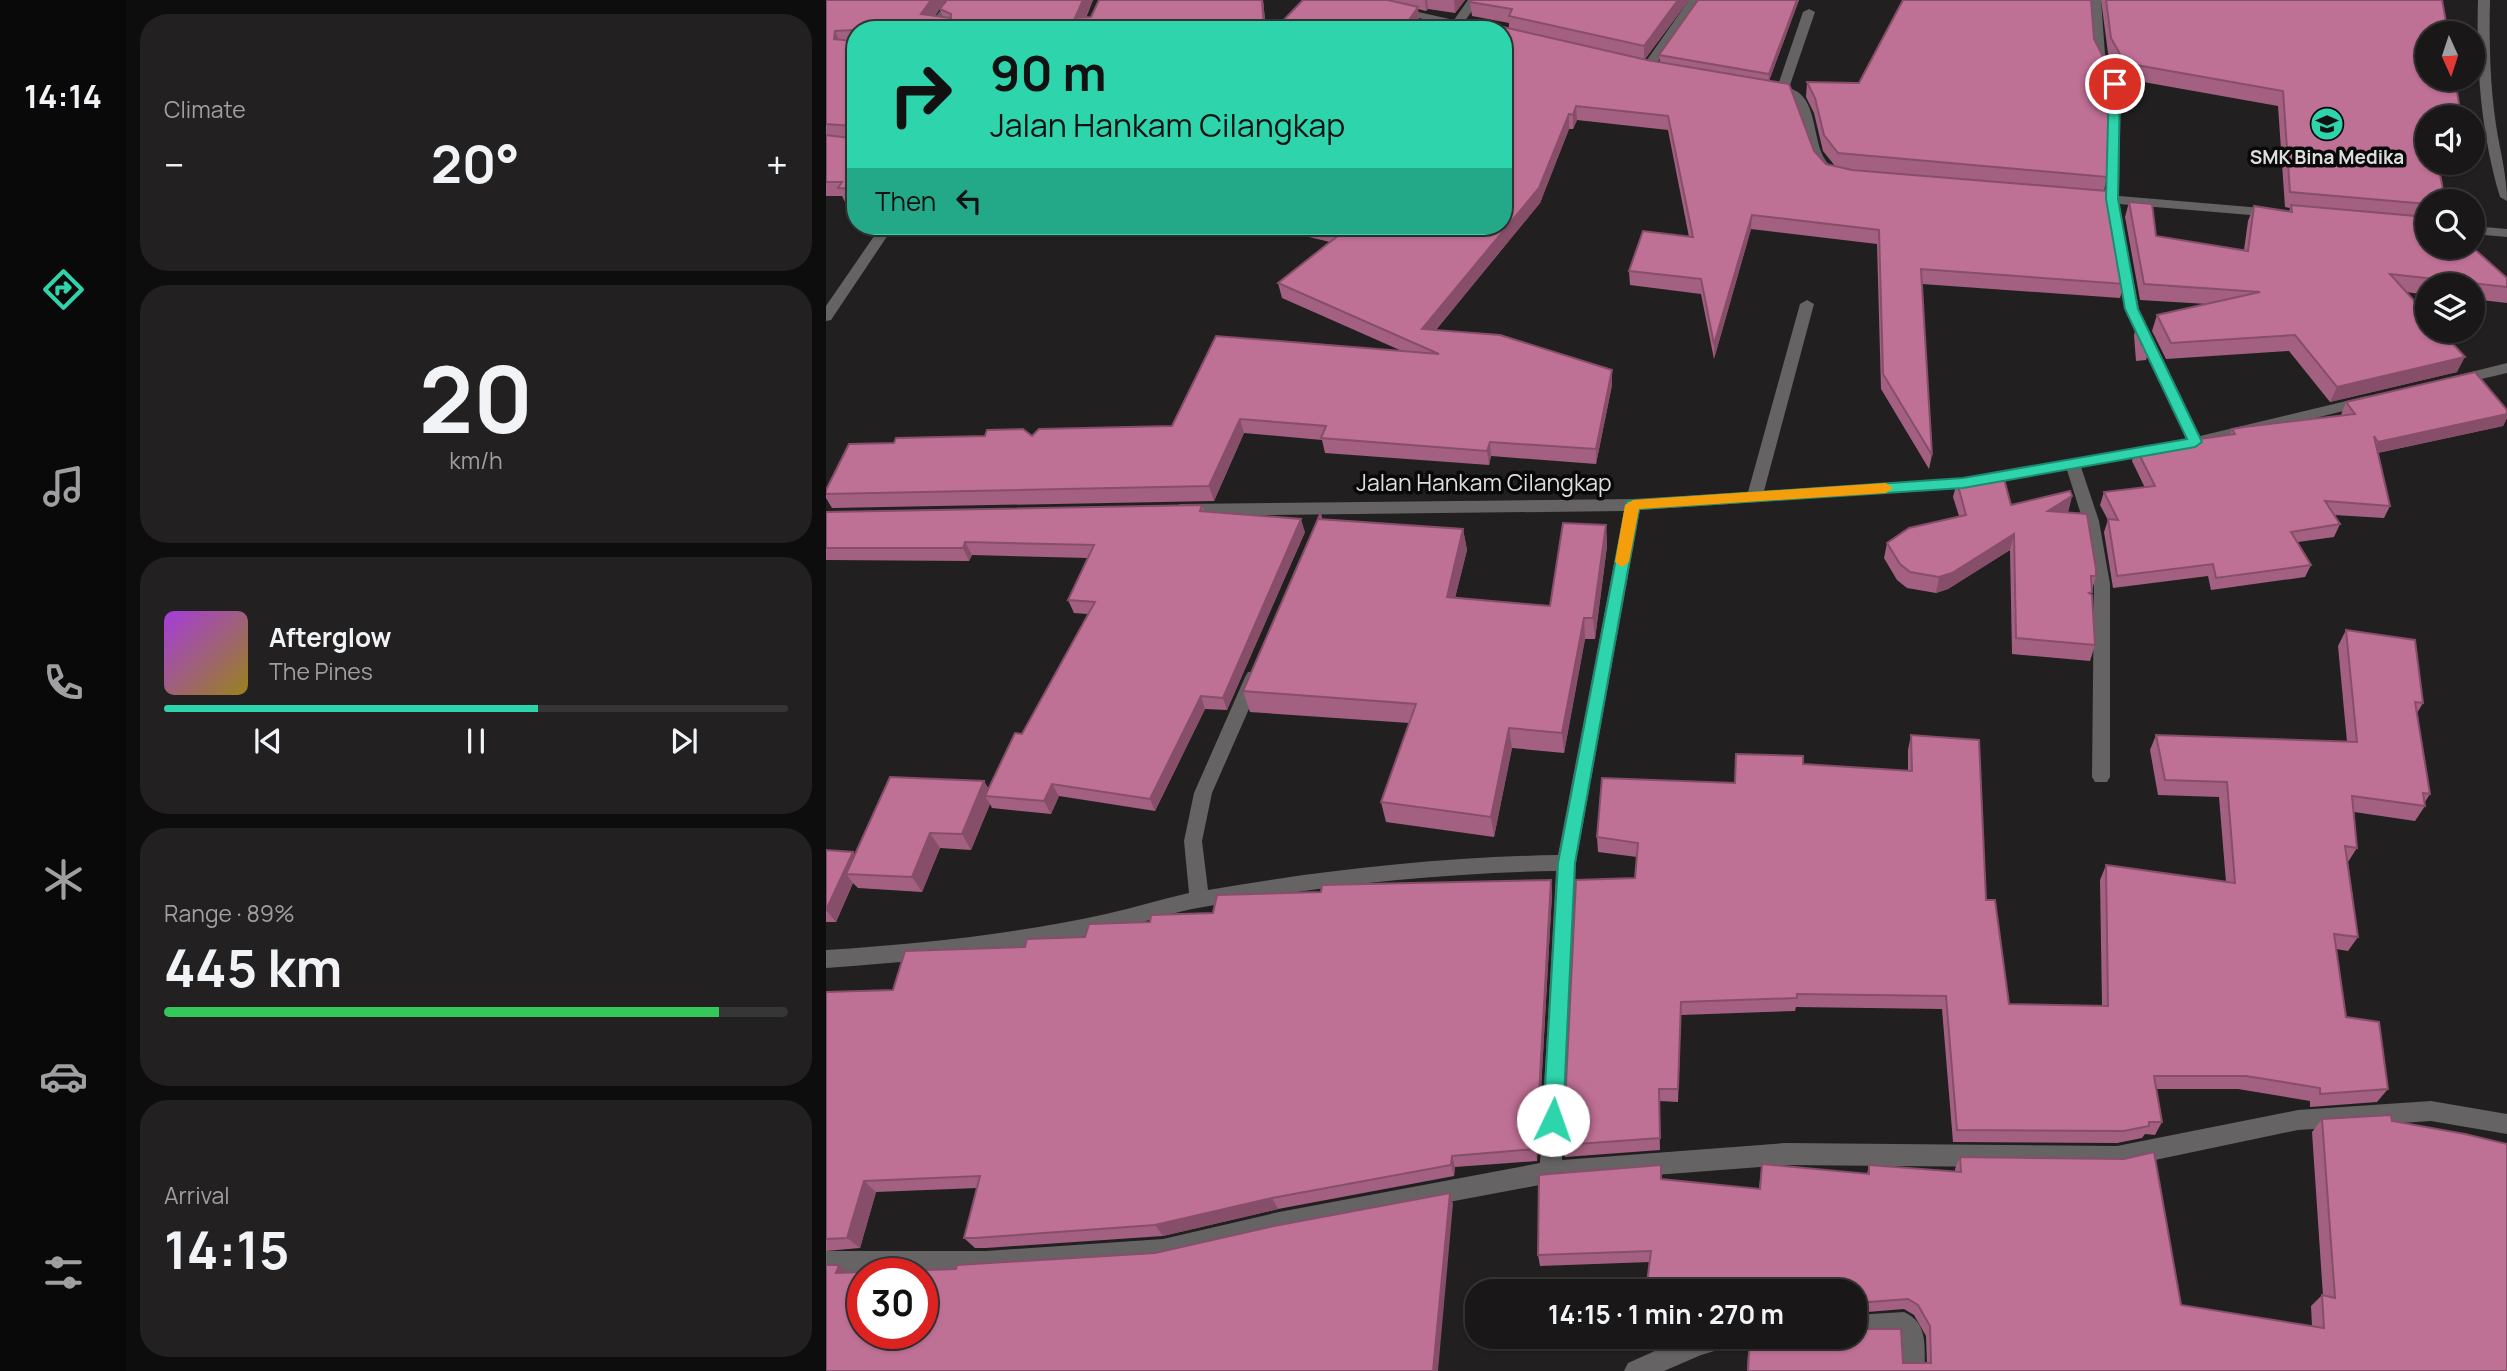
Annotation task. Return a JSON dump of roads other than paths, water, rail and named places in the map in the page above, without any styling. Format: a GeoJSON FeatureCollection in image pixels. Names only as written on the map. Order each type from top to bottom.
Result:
{"type":"FeatureCollection","features":[{"type":"Feature","properties":{"kind":"street"},"geometry":{"type":"LineString","coordinates":[[938,21],[955,0]]}},
{"type":"Feature","properties":{"kind":"street"},"geometry":{"type":"LineString","coordinates":[[1350,0],[1459,21],[1474,0]]}},
{"type":"Feature","properties":{"kind":"street"},"geometry":{"type":"LineString","coordinates":[[1648,67],[1695,0]]}},
{"type":"Feature","properties":{"kind":"street"},"geometry":{"type":"LineString","coordinates":[[2095,0],[2099,54],[2115,84],[2112,199],[2132,309],[2181,445]]}},
{"type":"Feature","properties":{"kind":"street"},"geometry":{"type":"LineString","coordinates":[[2484,0],[2482,46],[2499,175],[2507,197]]}},
{"type":"Feature","properties":{"kind":"street"},"geometry":{"type":"LineString","coordinates":[[1783,89],[1809,12]]}},
{"type":"Feature","properties":{"kind":"street"},"geometry":{"type":"LineString","coordinates":[[1756,85],[1794,93],[1800,100],[1819,161],[1830,173],[1840,175]]}},
{"type":"Feature","properties":{"kind":"street"},"geometry":{"type":"LineString","coordinates":[[2071,196],[2290,215]]}},
{"type":"Feature","properties":{"kind":"street"},"geometry":{"type":"LineString","coordinates":[[2485,231],[2507,233]]}},
{"type":"Feature","properties":{"kind":"street"},"geometry":{"type":"LineString","coordinates":[[826,317],[881,235]]}},
{"type":"Feature","properties":{"kind":"street"},"geometry":{"type":"LineString","coordinates":[[1754,497],[1807,304]]}},
{"type":"Feature","properties":{"kind":"street"},"geometry":{"type":"LineString","coordinates":[[2439,384],[2507,368]]}},
{"type":"Feature","properties":{"kind":"street","name":"Jalan Hankam Cilangkap"},"geometry":{"type":"LineString","coordinates":[[1159,510],[1633,505],[1963,483],[2181,445],[2385,397]]}},
{"type":"Feature","properties":{"kind":"street"},"geometry":{"type":"LineString","coordinates":[[2072,463],[2091,521],[2102,584],[2101,777]]}},
{"type":"Feature","properties":{"kind":"street"},"geometry":{"type":"LineString","coordinates":[[1550,1172],[1566,863],[1633,505]]}},
{"type":"Feature","properties":{"kind":"street"},"geometry":{"type":"LineString","coordinates":[[1315,533],[1326,507]]}},
{"type":"Feature","properties":{"kind":"street"},"geometry":{"type":"LineString","coordinates":[[1199,899],[1193,841],[1203,793],[1261,661]]}},
{"type":"Feature","properties":{"kind":"street"},"geometry":{"type":"LineString","coordinates":[[826,958],[954,946],[1105,923],[1199,899],[1386,871],[1490,863],[1566,863]]}},
{"type":"Feature","properties":{"kind":"street"},"geometry":{"type":"LineString","coordinates":[[826,1262],[986,1262],[1163,1250],[1279,1223],[1550,1172],[1785,1154],[2117,1157],[2298,1120],[2431,1111],[2507,1124]]}},
{"type":"Feature","properties":{"kind":"street"},"geometry":{"type":"LineString","coordinates":[[1867,1326],[1904,1324],[1912,1331],[1913,1371]]}},
{"type":"Feature","properties":{"kind":"street"},"geometry":{"type":"LineString","coordinates":[[1636,1371],[1686,1349]]}},
{"type":"Feature","properties":{"kind":"place","name":"SMK Bina Medika"},"geometry":{"type":"Point","coordinates":[2327,124]}}]}
